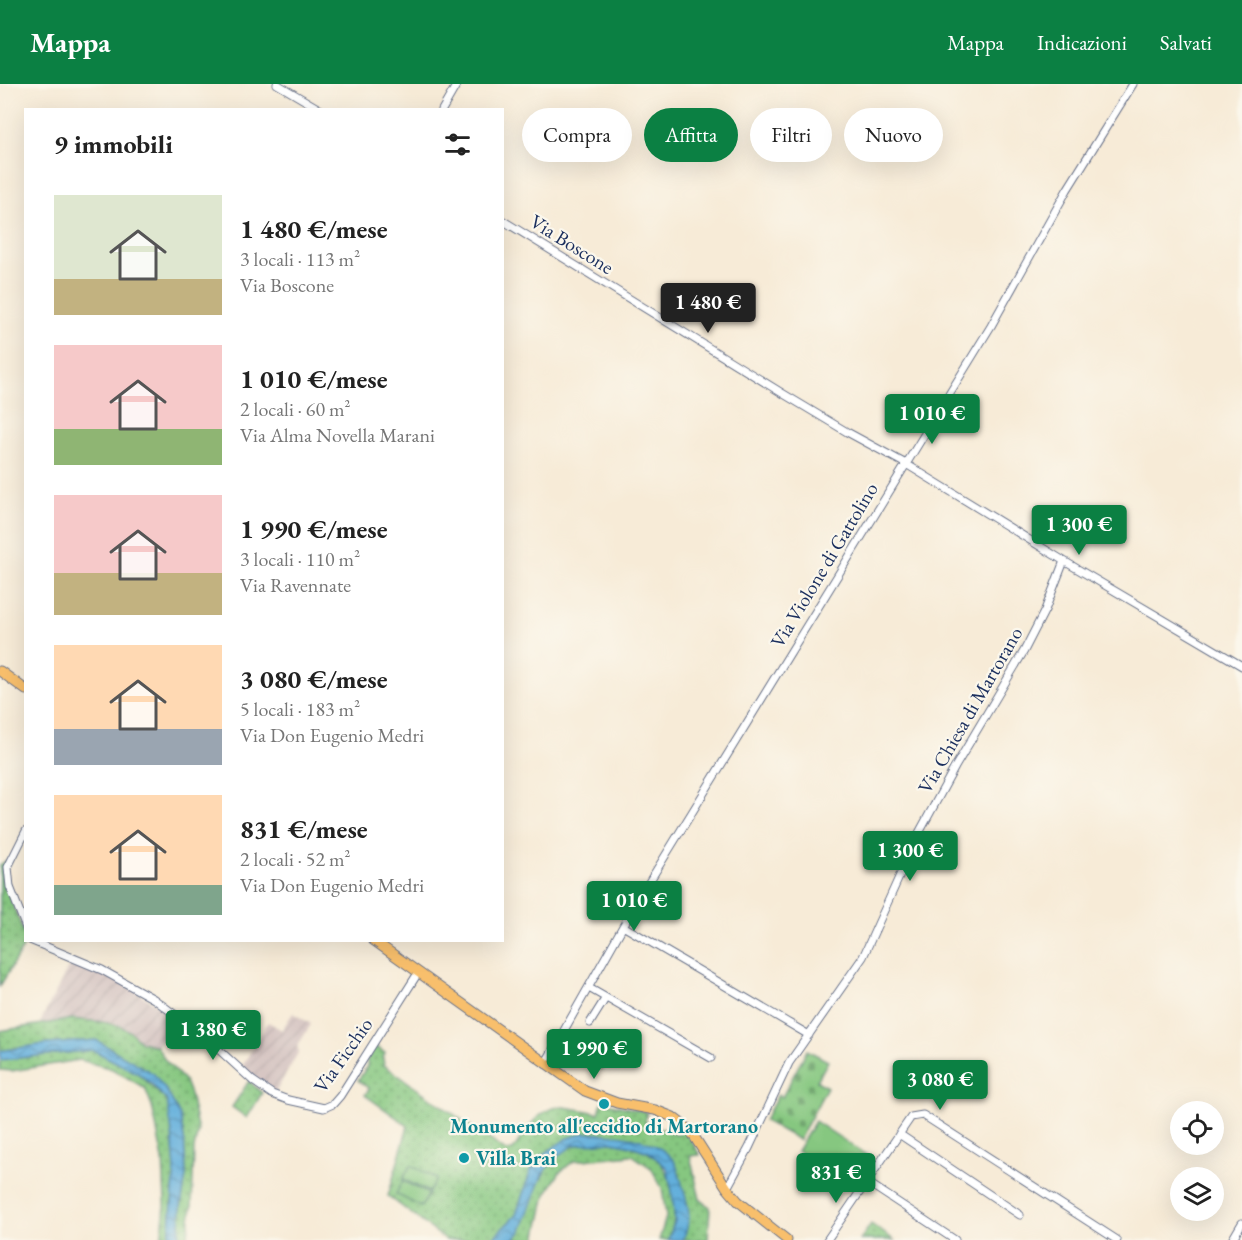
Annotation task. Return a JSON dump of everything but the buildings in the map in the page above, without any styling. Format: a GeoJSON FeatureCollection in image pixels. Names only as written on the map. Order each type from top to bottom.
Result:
{"type":"FeatureCollection","features":[{"type":"Feature","properties":{"kind":"main road"},"geometry":{"type":"LineString","coordinates":[[0,671],[24,689]]}},
{"type":"Feature","properties":{"kind":"main road"},"geometry":{"type":"LineString","coordinates":[[376,942],[585,1091],[617,1103],[656,1110],[673,1117],[690,1130],[727,1188],[756,1217],[787,1240]]}},
{"type":"Feature","properties":{"kind":"street"},"geometry":{"type":"LineString","coordinates":[[277,84],[318,108]]}},
{"type":"Feature","properties":{"kind":"street"},"geometry":{"type":"LineString","coordinates":[[443,108],[457,84]]}},
{"type":"Feature","properties":{"kind":"street","name":"Via Violone di Gattolino"},"geometry":{"type":"LineString","coordinates":[[544,1064],[623,926],[991,326],[1067,190],[1132,84]]}},
{"type":"Feature","properties":{"kind":"street","name":"Via Boscone"},"geometry":{"type":"LineString","coordinates":[[504,221],[772,387],[906,464],[1242,666]]}},
{"type":"Feature","properties":{"kind":"street","name":"Via Chiesa di Martorano"},"geometry":{"type":"LineString","coordinates":[[727,1188],[749,1148],[789,1063],[863,957],[919,833],[955,766],[1024,651],[1045,610],[1064,561]]}},
{"type":"Feature","properties":{"kind":"street"},"geometry":{"type":"LineString","coordinates":[[24,835],[8,867],[10,887],[24,923]]}},
{"type":"Feature","properties":{"kind":"street"},"geometry":{"type":"LineString","coordinates":[[623,926],[809,1035]]}},
{"type":"Feature","properties":{"kind":"street","name":"Via Ficchio"},"geometry":{"type":"LineString","coordinates":[[35,942],[102,970],[154,999],[196,1030],[253,1081],[272,1094],[324,1108],[333,1104],[340,1096],[418,973]]}},
{"type":"Feature","properties":{"kind":"street"},"geometry":{"type":"LineString","coordinates":[[589,988],[711,1058]]}},
{"type":"Feature","properties":{"kind":"street"},"geometry":{"type":"LineString","coordinates":[[590,1023],[605,999]]}},
{"type":"Feature","properties":{"kind":"street"},"geometry":{"type":"LineString","coordinates":[[827,1240],[911,1117],[923,1115],[1117,1240]]}},
{"type":"Feature","properties":{"kind":"street"},"geometry":{"type":"LineString","coordinates":[[899,1134],[1020,1215]]}},
{"type":"Feature","properties":{"kind":"street"},"geometry":{"type":"LineString","coordinates":[[867,1182],[955,1240]]}},
{"type":"Feature","properties":{"kind":"street"},"geometry":{"type":"LineString","coordinates":[[1232,1240],[1242,1223]]}},
{"type":"Feature","properties":{"kind":"shaded area"},"geometry":{"type":"Polygon","coordinates":[[[72,960],[101,970],[180,1019],[157,1046],[141,1042],[131,1032],[72,1019],[40,1023],[72,960]]]}},
{"type":"Feature","properties":{"kind":"shaded area"},"geometry":{"type":"Polygon","coordinates":[[[293,1013],[311,1024],[297,1047],[299,1051],[275,1093],[241,1068],[268,1022],[282,1030],[293,1013]]]}},
{"type":"Feature","properties":{"kind":"green space"},"geometry":{"type":"Polygon","coordinates":[[[7,860],[3,868],[3,879],[24,933],[24,942],[26,942],[0,986],[0,865],[7,860]]]}},
{"type":"Feature","properties":{"kind":"green space"},"geometry":{"type":"Polygon","coordinates":[[[72,1019],[120,1026],[131,1032],[141,1042],[157,1046],[165,1060],[185,1081],[198,1131],[194,1149],[192,1207],[187,1240],[179,1240],[186,1175],[184,1138],[180,1116],[168,1093],[132,1062],[96,1040],[0,1051],[0,1031],[72,1019]]]}},
{"type":"Feature","properties":{"kind":"green space"},"geometry":{"type":"Polygon","coordinates":[[[375,1046],[385,1053],[384,1065],[506,1151],[513,1150],[526,1130],[550,1109],[560,1107],[599,1113],[602,1102],[647,1112],[645,1122],[677,1135],[684,1130],[700,1155],[690,1156],[700,1199],[710,1207],[708,1240],[683,1240],[684,1236],[664,1151],[584,1133],[531,1170],[516,1215],[491,1240],[446,1240],[388,1196],[408,1126],[365,1095],[369,1089],[358,1080],[367,1067],[367,1058],[375,1046]]]}},
{"type":"Feature","properties":{"kind":"green space"},"geometry":{"type":"Polygon","coordinates":[[[588,1047],[608,1059],[602,1070],[581,1059],[588,1047]]]}},
{"type":"Feature","properties":{"kind":"green space"},"geometry":{"type":"Polygon","coordinates":[[[93,1050],[139,1074],[167,1101],[175,1169],[169,1240],[161,1240],[165,1205],[163,1160],[152,1106],[145,1088],[112,1069],[80,1060],[12,1071],[0,1070],[0,1060],[93,1050]]]}},
{"type":"Feature","properties":{"kind":"green space"},"geometry":{"type":"Polygon","coordinates":[[[807,1050],[828,1061],[817,1081],[827,1087],[799,1140],[764,1121],[778,1095],[782,1097],[807,1050]]]}},
{"type":"Feature","properties":{"kind":"green space"},"geometry":{"type":"Polygon","coordinates":[[[249,1081],[262,1093],[247,1118],[232,1107],[249,1081]]]}},
{"type":"Feature","properties":{"kind":"green space"},"geometry":{"type":"Polygon","coordinates":[[[815,1121],[872,1159],[854,1189],[797,1151],[815,1121]]]}},
{"type":"Feature","properties":{"kind":"green space"},"geometry":{"type":"Polygon","coordinates":[[[611,1142],[646,1152],[662,1164],[671,1185],[673,1199],[673,1224],[668,1240],[659,1240],[666,1217],[662,1188],[651,1168],[632,1155],[574,1161],[560,1172],[546,1194],[536,1240],[513,1240],[520,1232],[533,1196],[552,1162],[573,1146],[611,1142]]]}},
{"type":"Feature","properties":{"kind":"green space"},"geometry":{"type":"Polygon","coordinates":[[[411,1165],[437,1179],[429,1192],[403,1179],[411,1165]]]}},
{"type":"Feature","properties":{"kind":"green space"},"geometry":{"type":"Polygon","coordinates":[[[403,1181],[429,1194],[421,1207],[396,1194],[403,1181]]]}},
{"type":"Feature","properties":{"kind":"green space"},"geometry":{"type":"Polygon","coordinates":[[[871,1224],[894,1240],[860,1240],[871,1224]]]}},
{"type":"Feature","properties":{"kind":"water"},"geometry":{"type":"Polygon","coordinates":[[[96,1040],[154,1074],[168,1093],[180,1116],[186,1175],[179,1240],[169,1240],[175,1169],[167,1101],[153,1085],[139,1074],[93,1050],[0,1060],[0,1051],[96,1040]]]}},
{"type":"Feature","properties":{"kind":"water"},"geometry":{"type":"Polygon","coordinates":[[[584,1133],[620,1135],[644,1141],[666,1152],[674,1161],[686,1198],[688,1221],[683,1240],[668,1240],[675,1221],[667,1168],[649,1152],[611,1142],[574,1145],[554,1159],[542,1175],[520,1233],[513,1240],[491,1240],[516,1215],[531,1170],[544,1154],[566,1139],[584,1133]]]}},
{"type":"Feature","properties":{"kind":"place","name":"Monumento all'eccidio di Martorano"},"geometry":{"type":"Point","coordinates":[604,1104]}},
{"type":"Feature","properties":{"kind":"place","name":"Villa Brai"},"geometry":{"type":"Point","coordinates":[464,1158]}}]}
